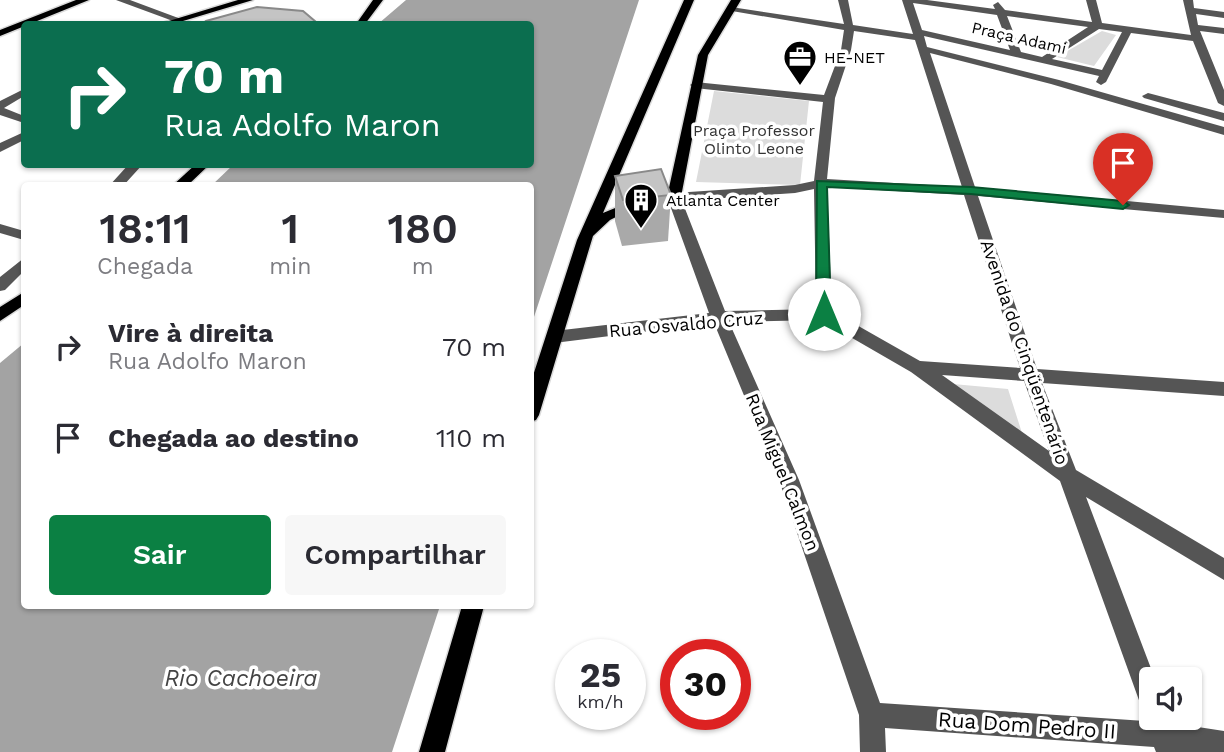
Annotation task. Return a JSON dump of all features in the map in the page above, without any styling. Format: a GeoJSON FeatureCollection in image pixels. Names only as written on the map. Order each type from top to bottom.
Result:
{"type":"FeatureCollection","features":[{"type":"Feature","properties":{"kind":"main road"},"geometry":{"type":"LineString","coordinates":[[28,21],[85,0]]}},
{"type":"Feature","properties":{"kind":"main road"},"geometry":{"type":"LineString","coordinates":[[171,21],[247,0]]}},
{"type":"Feature","properties":{"kind":"main road"},"geometry":{"type":"LineString","coordinates":[[361,21],[378,0]]}},
{"type":"Feature","properties":{"kind":"main road"},"geometry":{"type":"LineString","coordinates":[[534,402],[584,240],[689,0]]}},
{"type":"Feature","properties":{"kind":"main road"},"geometry":{"type":"LineString","coordinates":[[584,240],[605,216],[622,207],[661,198],[703,55],[733,5]]}},
{"type":"Feature","properties":{"kind":"main road"},"geometry":{"type":"LineString","coordinates":[[3,30],[21,23]]}},
{"type":"Feature","properties":{"kind":"main road"},"geometry":{"type":"LineString","coordinates":[[183,182],[199,168]]}},
{"type":"Feature","properties":{"kind":"main road"},"geometry":{"type":"LineString","coordinates":[[613,171],[628,182]]}},
{"type":"Feature","properties":{"kind":"main road"},"geometry":{"type":"LineString","coordinates":[[0,314],[21,299]]}},
{"type":"Feature","properties":{"kind":"main road"},"geometry":{"type":"LineString","coordinates":[[432,752],[472,609]]}},
{"type":"Feature","properties":{"kind":"street"},"geometry":{"type":"LineString","coordinates":[[121,0],[176,19]]}},
{"type":"Feature","properties":{"kind":"street"},"geometry":{"type":"LineString","coordinates":[[843,0],[850,27],[850,40],[829,99],[821,183],[824,314],[917,367],[1067,475],[1224,570]]}},
{"type":"Feature","properties":{"kind":"street"},"geometry":{"type":"LineString","coordinates":[[907,0],[1197,39]]}},
{"type":"Feature","properties":{"kind":"street","name":"Avenida do Cinqüentenário"},"geometry":{"type":"LineString","coordinates":[[907,0],[1030,373],[1139,667]]}},
{"type":"Feature","properties":{"kind":"street"},"geometry":{"type":"LineString","coordinates":[[996,0],[1017,54]]}},
{"type":"Feature","properties":{"kind":"street"},"geometry":{"type":"LineString","coordinates":[[1091,0],[1098,25]]}},
{"type":"Feature","properties":{"kind":"street"},"geometry":{"type":"LineString","coordinates":[[733,5],[920,40]]}},
{"type":"Feature","properties":{"kind":"street"},"geometry":{"type":"LineString","coordinates":[[1224,15],[1189,5],[1197,39],[1224,103]]}},
{"type":"Feature","properties":{"kind":"street"},"geometry":{"type":"LineString","coordinates":[[1044,60],[1098,25]]}},
{"type":"Feature","properties":{"kind":"street"},"geometry":{"type":"LineString","coordinates":[[1194,27],[1224,31]]}},
{"type":"Feature","properties":{"kind":"street"},"geometry":{"type":"LineString","coordinates":[[1101,83],[1128,29]]}},
{"type":"Feature","properties":{"kind":"street","name":"Praça Adami"},"geometry":{"type":"LineString","coordinates":[[920,40],[1044,60],[1224,131]]}},
{"type":"Feature","properties":{"kind":"street","name":"Praça Adami"},"geometry":{"type":"LineString","coordinates":[[920,40],[1101,83],[1224,117]]}},
{"type":"Feature","properties":{"kind":"street"},"geometry":{"type":"LineString","coordinates":[[695,85],[829,99]]}},
{"type":"Feature","properties":{"kind":"street"},"geometry":{"type":"LineString","coordinates":[[21,94],[0,108],[21,118]]}},
{"type":"Feature","properties":{"kind":"street"},"geometry":{"type":"LineString","coordinates":[[0,148],[21,138]]}},
{"type":"Feature","properties":{"kind":"street"},"geometry":{"type":"LineString","coordinates":[[119,182],[133,168]]}},
{"type":"Feature","properties":{"kind":"street"},"geometry":{"type":"LineString","coordinates":[[661,198],[795,189],[821,183],[971,191],[1224,215]]}},
{"type":"Feature","properties":{"kind":"street","name":"Rua Miguel Calmon"},"geometry":{"type":"LineString","coordinates":[[661,198],[719,317],[789,480],[872,715],[873,752]]}},
{"type":"Feature","properties":{"kind":"street"},"geometry":{"type":"LineString","coordinates":[[0,228],[20,235]]}},
{"type":"Feature","properties":{"kind":"street"},"geometry":{"type":"LineString","coordinates":[[0,286],[21,266]]}},
{"type":"Feature","properties":{"kind":"street","name":"Rua Osvaldo Cruz"},"geometry":{"type":"LineString","coordinates":[[554,337],[719,317],[824,314]]}},
{"type":"Feature","properties":{"kind":"street"},"geometry":{"type":"LineString","coordinates":[[917,367],[1224,388]]}},
{"type":"Feature","properties":{"kind":"street","name":"Rua Dom Pedro II"},"geometry":{"type":"LineString","coordinates":[[872,715],[1163,735],[1224,744]]}},
{"type":"Feature","properties":{"kind":"green space"},"geometry":{"type":"Polygon","coordinates":[[[1102,31],[1116,35],[1094,66],[1057,57],[1102,31]]]}},
{"type":"Feature","properties":{"kind":"green space","name":"Praça Professor Olinto Leone"},"geometry":{"type":"Polygon","coordinates":[[[714,91],[809,101],[800,185],[696,182],[714,91]]]}},
{"type":"Feature","properties":{"kind":"green space"},"geometry":{"type":"Polygon","coordinates":[[[953,384],[1008,389],[1022,433],[953,384]]]}},
{"type":"Feature","properties":{"kind":"water"},"geometry":{"type":"Polygon","coordinates":[[[406,0],[639,0],[534,317],[534,182],[215,182],[230,168],[534,168],[534,21],[382,21],[406,0]]]}},
{"type":"Feature","properties":{"kind":"water","name":"Rio Cachoeira"},"geometry":{"type":"Polygon","coordinates":[[[21,346],[21,609],[439,609],[392,752],[0,752],[0,363],[21,346]]]}},
{"type":"Feature","properties":{"kind":"building"},"geometry":{"type":"Polygon","coordinates":[[[257,7],[303,11],[315,21],[206,21],[257,7]]]}},
{"type":"Feature","properties":{"kind":"building"},"geometry":{"type":"Polygon","coordinates":[[[661,169],[671,195],[623,200],[615,176],[661,169]]]}},
{"type":"Feature","properties":{"kind":"place","name":"HE-NET"},"geometry":{"type":"Point","coordinates":[800,87]}},
{"type":"Feature","properties":{"kind":"place","name":"Atlanta Center"},"geometry":{"type":"Point","coordinates":[641,230]}},
{"type":"Feature","properties":{"kind":"route"},"geometry":{"type":"LineString","coordinates":[[824,314],[821,183],[971,191],[1123,205]]}}]}
